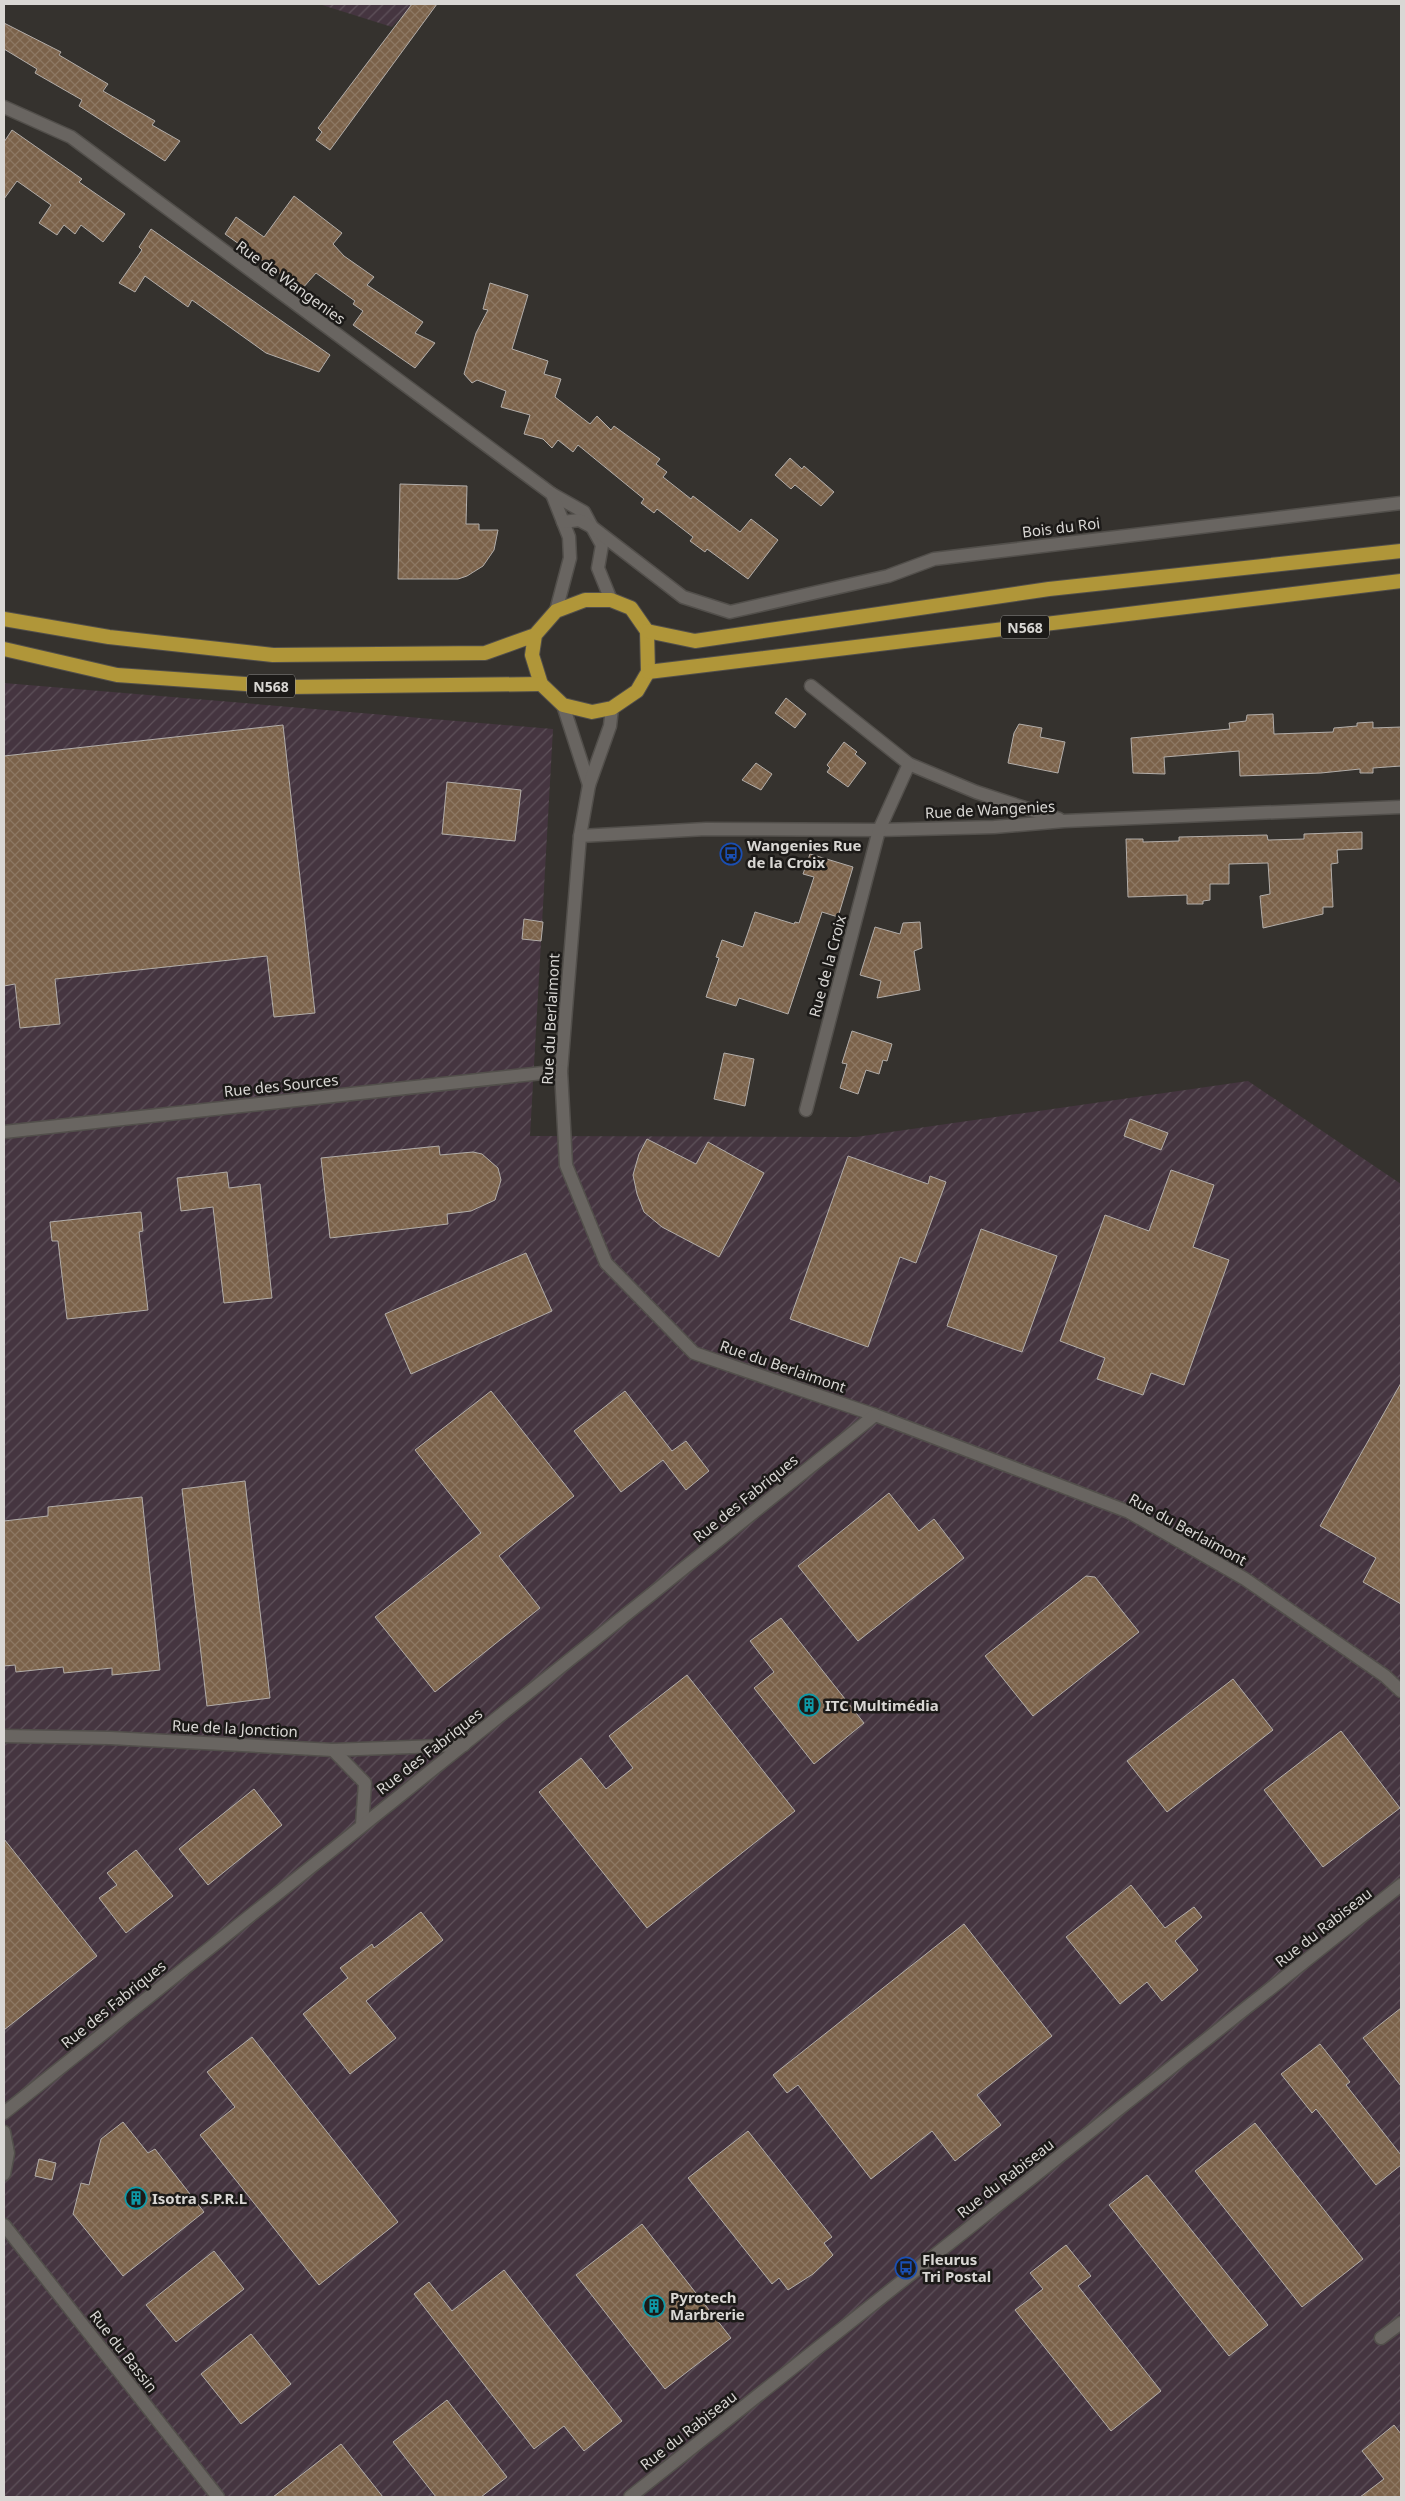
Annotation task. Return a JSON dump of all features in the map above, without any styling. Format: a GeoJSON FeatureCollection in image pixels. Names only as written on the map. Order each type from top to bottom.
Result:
{"type":"FeatureCollection","features":[{"type":"Feature","properties":{"kind":"highway","name":"N568"},"geometry":{"type":"LineString","coordinates":[[4,619],[109,637],[273,655],[485,653],[535,635],[556,611],[585,600],[611,600],[631,608],[647,631],[695,641],[1049,589],[1401,551]]}},
{"type":"Feature","properties":{"kind":"highway","name":"N568"},"geometry":{"type":"LineString","coordinates":[[648,672],[1401,582]]}},
{"type":"Feature","properties":{"kind":"highway"},"geometry":{"type":"LineString","coordinates":[[535,635],[532,655],[541,684],[563,705],[592,712],[612,708],[637,691],[648,672],[647,631]]}},
{"type":"Feature","properties":{"kind":"highway","name":"N568"},"geometry":{"type":"LineString","coordinates":[[4,649],[117,675],[288,687],[541,684]]}},
{"type":"Feature","properties":{"kind":"street","name":"Rue de Wangenies"},"geometry":{"type":"LineString","coordinates":[[4,107],[71,137],[552,494],[584,512],[602,545],[598,568],[611,600]]}},
{"type":"Feature","properties":{"kind":"street"},"geometry":{"type":"LineString","coordinates":[[552,494],[569,537],[570,558],[556,611]]}},
{"type":"Feature","properties":{"kind":"street","name":"Bois du Roi"},"geometry":{"type":"LineString","coordinates":[[730,612],[888,576],[934,559],[1401,503]]}},
{"type":"Feature","properties":{"kind":"street","name":"Rue de Wangenies"},"geometry":{"type":"LineString","coordinates":[[563,522],[579,520],[592,527],[683,598],[730,612]]}},
{"type":"Feature","properties":{"kind":"street"},"geometry":{"type":"LineString","coordinates":[[811,686],[909,764],[976,792],[1064,821]]}},
{"type":"Feature","properties":{"kind":"street","name":"Rue du Berlaimont"},"geometry":{"type":"LineString","coordinates":[[563,705],[590,785]]}},
{"type":"Feature","properties":{"kind":"street","name":"Rue du Berlaimont"},"geometry":{"type":"LineString","coordinates":[[612,708],[610,726],[590,785],[580,836],[561,1071],[566,1165],[606,1263],[694,1353],[875,1415],[1129,1512],[1245,1578],[1386,1676],[1401,1691]]}},
{"type":"Feature","properties":{"kind":"street","name":"Rue de la Croix"},"geometry":{"type":"LineString","coordinates":[[806,1110],[879,830],[909,764]]}},
{"type":"Feature","properties":{"kind":"street","name":"Rue de Wangenies"},"geometry":{"type":"LineString","coordinates":[[580,836],[706,830],[879,830],[994,827],[1064,821],[1401,807]]}},
{"type":"Feature","properties":{"kind":"street","name":"Rue des Sources"},"geometry":{"type":"LineString","coordinates":[[4,1132],[561,1071]]}},
{"type":"Feature","properties":{"kind":"street","name":"Rue des Fabriques"},"geometry":{"type":"LineString","coordinates":[[4,2113],[875,1415]]}},
{"type":"Feature","properties":{"kind":"street","name":"Rue de la Jonction"},"geometry":{"type":"LineString","coordinates":[[4,1736],[110,1738],[333,1750],[464,1744]]}},
{"type":"Feature","properties":{"kind":"street"},"geometry":{"type":"LineString","coordinates":[[333,1750],[364,1783],[362,1825]]}},
{"type":"Feature","properties":{"kind":"street","name":"Rue du Rabiseau"},"geometry":{"type":"LineString","coordinates":[[630,2497],[1401,1885]]}},
{"type":"Feature","properties":{"kind":"street"},"geometry":{"type":"LineString","coordinates":[[4,2132],[8,2153],[4,2174]]}},
{"type":"Feature","properties":{"kind":"street","name":"Rue du Bassin"},"geometry":{"type":"LineString","coordinates":[[4,2225],[218,2497]]}},
{"type":"Feature","properties":{"kind":"street"},"geometry":{"type":"LineString","coordinates":[[1381,2338],[1401,2323]]}},
{"type":"Feature","properties":{"kind":"shaded area"},"geometry":{"type":"Polygon","coordinates":[[[319,4],[413,4],[392,27],[319,4]]]}},
{"type":"Feature","properties":{"kind":"shaded area"},"geometry":{"type":"Polygon","coordinates":[[[4,683],[553,729],[530,1136],[856,1137],[1248,1081],[1401,1184],[1401,2497],[4,2497],[4,683]]]}},
{"type":"Feature","properties":{"kind":"building"},"geometry":{"type":"Polygon","coordinates":[[[412,4],[437,4],[330,150],[316,140],[322,132],[318,128],[412,4]]]}},
{"type":"Feature","properties":{"kind":"building"},"geometry":{"type":"Polygon","coordinates":[[[4,23],[61,52],[59,55],[108,84],[103,91],[155,121],[152,125],[180,141],[165,161],[79,106],[82,100],[35,73],[37,69],[4,49],[4,23]]]}},
{"type":"Feature","properties":{"kind":"building"},"geometry":{"type":"Polygon","coordinates":[[[12,130],[82,179],[79,182],[125,214],[103,242],[81,225],[75,234],[64,225],[57,235],[39,223],[51,205],[17,181],[4,199],[4,142],[12,130]]]}},
{"type":"Feature","properties":{"kind":"building"},"geometry":{"type":"Polygon","coordinates":[[[294,196],[342,233],[333,244],[344,256],[374,277],[367,285],[423,322],[415,333],[435,343],[415,368],[353,325],[363,311],[353,304],[355,301],[316,273],[302,289],[225,234],[236,217],[264,237],[294,196]]]}},
{"type":"Feature","properties":{"kind":"building"},"geometry":{"type":"Polygon","coordinates":[[[151,229],[330,355],[319,372],[266,353],[192,300],[188,307],[145,276],[135,292],[119,283],[142,250],[139,247],[151,229]]]}},
{"type":"Feature","properties":{"kind":"building"},"geometry":{"type":"Polygon","coordinates":[[[490,283],[528,295],[512,349],[548,361],[544,374],[561,379],[555,397],[590,424],[597,416],[611,430],[614,426],[660,459],[656,464],[667,472],[663,477],[691,499],[693,496],[740,532],[751,519],[778,540],[748,579],[707,549],[705,552],[690,541],[693,537],[657,509],[654,513],[641,503],[644,499],[578,445],[573,452],[558,440],[552,448],[543,439],[524,434],[530,415],[501,407],[506,391],[477,380],[472,383],[464,374],[476,333],[488,310],[483,309],[490,283]]]}},
{"type":"Feature","properties":{"kind":"building"},"geometry":{"type":"Polygon","coordinates":[[[790,458],[802,469],[804,466],[834,492],[821,506],[795,485],[791,489],[775,475],[790,458]]]}},
{"type":"Feature","properties":{"kind":"building"},"geometry":{"type":"Polygon","coordinates":[[[400,484],[467,486],[466,524],[479,524],[479,530],[498,530],[494,550],[483,566],[458,579],[398,579],[400,484]]]}},
{"type":"Feature","properties":{"kind":"building"},"geometry":{"type":"Polygon","coordinates":[[[786,698],[806,714],[795,728],[775,713],[786,698]]]}},
{"type":"Feature","properties":{"kind":"building"},"geometry":{"type":"Polygon","coordinates":[[[1273,714],[1274,734],[1333,732],[1334,728],[1357,726],[1357,723],[1373,722],[1373,728],[1401,727],[1401,766],[1373,768],[1373,773],[1360,773],[1360,769],[1321,773],[1240,776],[1239,751],[1164,757],[1165,774],[1133,773],[1131,738],[1230,729],[1229,723],[1246,721],[1247,715],[1273,714]]]}},
{"type":"Feature","properties":{"kind":"building"},"geometry":{"type":"Polygon","coordinates":[[[1019,724],[1042,728],[1040,737],[1065,742],[1058,773],[1008,763],[1014,733],[1019,724]]]}},
{"type":"Feature","properties":{"kind":"building"},"geometry":{"type":"Polygon","coordinates":[[[283,725],[315,1013],[274,1017],[267,956],[55,979],[60,1024],[20,1028],[15,984],[4,986],[4,756],[283,725]]]}},
{"type":"Feature","properties":{"kind":"building"},"geometry":{"type":"Polygon","coordinates":[[[844,742],[857,752],[855,754],[866,763],[848,787],[827,772],[830,768],[827,765],[844,742]]]}},
{"type":"Feature","properties":{"kind":"building"},"geometry":{"type":"Polygon","coordinates":[[[756,763],[772,774],[761,790],[742,780],[756,763]]]}},
{"type":"Feature","properties":{"kind":"building"},"geometry":{"type":"Polygon","coordinates":[[[447,782],[521,790],[515,841],[442,834],[447,782]]]}},
{"type":"Feature","properties":{"kind":"building"},"geometry":{"type":"Polygon","coordinates":[[[1362,832],[1362,849],[1337,850],[1338,863],[1331,864],[1333,907],[1323,907],[1323,914],[1263,928],[1260,896],[1270,894],[1268,863],[1229,864],[1229,884],[1210,884],[1210,900],[1203,901],[1203,904],[1187,904],[1187,895],[1128,897],[1126,839],[1143,839],[1143,842],[1179,841],[1179,837],[1267,835],[1268,840],[1304,839],[1304,834],[1362,832]]]}},
{"type":"Feature","properties":{"kind":"building"},"geometry":{"type":"Polygon","coordinates":[[[810,854],[853,867],[838,917],[822,912],[788,1014],[739,998],[736,1006],[706,997],[719,958],[716,957],[722,940],[743,947],[755,912],[794,924],[795,922],[799,923],[814,877],[803,874],[810,854]]]}},
{"type":"Feature","properties":{"kind":"building"},"geometry":{"type":"Polygon","coordinates":[[[524,919],[543,922],[541,941],[522,939],[524,919]]]}},
{"type":"Feature","properties":{"kind":"building"},"geometry":{"type":"Polygon","coordinates":[[[920,922],[922,948],[914,951],[920,990],[877,998],[881,981],[860,975],[875,927],[900,934],[903,923],[920,922]]]}},
{"type":"Feature","properties":{"kind":"building"},"geometry":{"type":"Polygon","coordinates":[[[852,1031],[892,1044],[887,1061],[883,1060],[879,1074],[866,1070],[858,1094],[840,1088],[847,1064],[842,1063],[852,1031]]]}},
{"type":"Feature","properties":{"kind":"building"},"geometry":{"type":"Polygon","coordinates":[[[724,1053],[754,1059],[745,1106],[714,1099],[724,1053]]]}},
{"type":"Feature","properties":{"kind":"building"},"geometry":{"type":"Polygon","coordinates":[[[1130,1119],[1168,1133],[1161,1150],[1124,1136],[1130,1119]]]}},
{"type":"Feature","properties":{"kind":"building"},"geometry":{"type":"Polygon","coordinates":[[[647,1139],[696,1164],[708,1142],[764,1173],[719,1257],[662,1227],[644,1212],[637,1194],[633,1175],[639,1154],[647,1139]]]}},
{"type":"Feature","properties":{"kind":"building"},"geometry":{"type":"Polygon","coordinates":[[[439,1146],[440,1155],[473,1152],[482,1154],[498,1168],[501,1180],[495,1200],[471,1211],[447,1214],[448,1224],[330,1238],[321,1158],[439,1146]]]}},
{"type":"Feature","properties":{"kind":"building"},"geometry":{"type":"Polygon","coordinates":[[[848,1156],[928,1184],[930,1176],[946,1182],[916,1263],[900,1257],[868,1347],[790,1319],[848,1156]]]}},
{"type":"Feature","properties":{"kind":"building"},"geometry":{"type":"Polygon","coordinates":[[[1171,1170],[1214,1185],[1193,1247],[1229,1260],[1184,1385],[1151,1373],[1143,1395],[1097,1379],[1105,1358],[1060,1341],[1105,1215],[1149,1231],[1171,1170]]]}},
{"type":"Feature","properties":{"kind":"building"},"geometry":{"type":"Polygon","coordinates":[[[227,1172],[229,1188],[260,1184],[272,1298],[224,1303],[213,1207],[181,1211],[177,1178],[227,1172]]]}},
{"type":"Feature","properties":{"kind":"building"},"geometry":{"type":"Polygon","coordinates":[[[141,1212],[143,1231],[139,1232],[148,1310],[67,1319],[58,1241],[52,1241],[50,1222],[141,1212]]]}},
{"type":"Feature","properties":{"kind":"building"},"geometry":{"type":"Polygon","coordinates":[[[981,1229],[1057,1256],[1022,1352],[947,1326],[981,1229]]]}},
{"type":"Feature","properties":{"kind":"building"},"geometry":{"type":"Polygon","coordinates":[[[526,1253],[552,1311],[411,1374],[385,1314],[526,1253]]]}},
{"type":"Feature","properties":{"kind":"building"},"geometry":{"type":"Polygon","coordinates":[[[1401,1383],[1401,1604],[1363,1582],[1376,1558],[1320,1526],[1401,1383]]]}},
{"type":"Feature","properties":{"kind":"building"},"geometry":{"type":"Polygon","coordinates":[[[491,1391],[574,1496],[499,1556],[540,1608],[435,1692],[375,1617],[481,1533],[415,1450],[491,1391]]]}},
{"type":"Feature","properties":{"kind":"building"},"geometry":{"type":"Polygon","coordinates":[[[625,1391],[672,1451],[686,1441],[709,1471],[686,1490],[663,1460],[621,1492],[574,1431],[625,1391]]]}},
{"type":"Feature","properties":{"kind":"building"},"geometry":{"type":"Polygon","coordinates":[[[245,1481],[270,1698],[207,1706],[182,1489],[245,1481]]]}},
{"type":"Feature","properties":{"kind":"building"},"geometry":{"type":"Polygon","coordinates":[[[889,1493],[919,1531],[934,1519],[964,1558],[858,1641],[798,1566],[889,1493]]]}},
{"type":"Feature","properties":{"kind":"building"},"geometry":{"type":"Polygon","coordinates":[[[142,1497],[160,1670],[112,1675],[112,1668],[64,1673],[63,1667],[16,1672],[15,1665],[4,1666],[4,1521],[48,1516],[48,1507],[142,1497]]]}},
{"type":"Feature","properties":{"kind":"building"},"geometry":{"type":"Polygon","coordinates":[[[1086,1576],[1095,1577],[1139,1632],[1033,1716],[985,1656],[1086,1576]]]}},
{"type":"Feature","properties":{"kind":"building","name":"ITC Multimédia"},"geometry":{"type":"Polygon","coordinates":[[[781,1618],[864,1723],[814,1764],[754,1688],[774,1672],[750,1641],[781,1618]]]}},
{"type":"Feature","properties":{"kind":"building"},"geometry":{"type":"Polygon","coordinates":[[[687,1675],[795,1811],[647,1928],[539,1792],[581,1758],[606,1789],[633,1768],[609,1736],[687,1675]]]}},
{"type":"Feature","properties":{"kind":"building"},"geometry":{"type":"Polygon","coordinates":[[[1233,1679],[1273,1730],[1167,1812],[1127,1761],[1233,1679]]]}},
{"type":"Feature","properties":{"kind":"building"},"geometry":{"type":"Polygon","coordinates":[[[1341,1731],[1400,1808],[1323,1867],[1264,1790],[1341,1731]]]}},
{"type":"Feature","properties":{"kind":"building"},"geometry":{"type":"Polygon","coordinates":[[[254,1789],[282,1825],[208,1885],[179,1849],[254,1789]]]}},
{"type":"Feature","properties":{"kind":"building"},"geometry":{"type":"Polygon","coordinates":[[[4,1839],[97,1956],[4,2030],[4,1839]]]}},
{"type":"Feature","properties":{"kind":"building"},"geometry":{"type":"Polygon","coordinates":[[[136,1850],[173,1896],[126,1933],[99,1898],[117,1885],[107,1873],[136,1850]]]}},
{"type":"Feature","properties":{"kind":"building"},"geometry":{"type":"Polygon","coordinates":[[[1131,1885],[1165,1928],[1194,1907],[1202,1917],[1175,1941],[1198,1970],[1162,2001],[1147,1982],[1120,2004],[1066,1937],[1131,1885]]]}},
{"type":"Feature","properties":{"kind":"building"},"geometry":{"type":"Polygon","coordinates":[[[421,1912],[443,1940],[366,2001],[396,2038],[350,2074],[303,2014],[348,1978],[340,1968],[372,1944],[374,1948],[421,1912]]]}},
{"type":"Feature","properties":{"kind":"building"},"geometry":{"type":"Polygon","coordinates":[[[964,1924],[1052,2036],[977,2095],[1001,2125],[955,2161],[932,2131],[871,2179],[798,2085],[787,2093],[773,2075],[964,1924]]]}},
{"type":"Feature","properties":{"kind":"building"},"geometry":{"type":"Polygon","coordinates":[[[1401,2008],[1401,2086],[1363,2038],[1401,2008]]]}},
{"type":"Feature","properties":{"kind":"building"},"geometry":{"type":"Polygon","coordinates":[[[252,2037],[398,2222],[319,2285],[200,2135],[235,2107],[207,2072],[252,2037]]]}},
{"type":"Feature","properties":{"kind":"building"},"geometry":{"type":"Polygon","coordinates":[[[1320,2044],[1350,2082],[1346,2085],[1401,2155],[1401,2165],[1376,2185],[1316,2109],[1312,2113],[1281,2074],[1320,2044]]]}},
{"type":"Feature","properties":{"kind":"building","name":"Isotra S.P.R.L"},"geometry":{"type":"Polygon","coordinates":[[[123,2122],[148,2153],[155,2149],[204,2212],[123,2276],[73,2214],[81,2183],[89,2185],[101,2139],[123,2122]]]}},
{"type":"Feature","properties":{"kind":"building"},"geometry":{"type":"Polygon","coordinates":[[[1255,2123],[1363,2259],[1302,2307],[1195,2171],[1255,2123]]]}},
{"type":"Feature","properties":{"kind":"building"},"geometry":{"type":"Polygon","coordinates":[[[748,2131],[832,2237],[824,2243],[833,2255],[813,2274],[788,2290],[779,2278],[772,2284],[688,2178],[748,2131]]]}},
{"type":"Feature","properties":{"kind":"building"},"geometry":{"type":"Polygon","coordinates":[[[39,2159],[56,2163],[52,2180],[35,2176],[39,2159]]]}},
{"type":"Feature","properties":{"kind":"building"},"geometry":{"type":"Polygon","coordinates":[[[1147,2175],[1268,2325],[1229,2356],[1109,2205],[1147,2175]]]}},
{"type":"Feature","properties":{"kind":"building","name":"Pyrotech Marbrerie"},"geometry":{"type":"Polygon","coordinates":[[[642,2224],[731,2338],[665,2389],[576,2275],[642,2224]]]}},
{"type":"Feature","properties":{"kind":"building"},"geometry":{"type":"Polygon","coordinates":[[[1066,2245],[1091,2276],[1078,2286],[1161,2391],[1111,2431],[1015,2310],[1043,2289],[1030,2273],[1066,2245]]]}},
{"type":"Feature","properties":{"kind":"building"},"geometry":{"type":"Polygon","coordinates":[[[214,2251],[244,2289],[176,2342],[146,2305],[214,2251]]]}},
{"type":"Feature","properties":{"kind":"building"},"geometry":{"type":"Polygon","coordinates":[[[504,2270],[622,2421],[584,2451],[564,2426],[534,2449],[414,2294],[429,2282],[452,2311],[504,2270]]]}},
{"type":"Feature","properties":{"kind":"building"},"geometry":{"type":"Polygon","coordinates":[[[251,2334],[291,2384],[241,2424],[201,2374],[251,2334]]]}},
{"type":"Feature","properties":{"kind":"building"},"geometry":{"type":"Polygon","coordinates":[[[447,2400],[507,2477],[481,2497],[436,2497],[393,2442],[447,2400]]]}},
{"type":"Feature","properties":{"kind":"building"},"geometry":{"type":"Polygon","coordinates":[[[1394,2425],[1401,2434],[1401,2497],[1360,2497],[1384,2479],[1362,2451],[1394,2425]]]}},
{"type":"Feature","properties":{"kind":"building"},"geometry":{"type":"Polygon","coordinates":[[[341,2444],[383,2497],[273,2497],[341,2444]]]}},
{"type":"Feature","properties":{"kind":"place","name":"Wangenies Rue de la Croix"},"geometry":{"type":"Point","coordinates":[731,854]}},
{"type":"Feature","properties":{"kind":"place","name":"ITC Multimédia"},"geometry":{"type":"Point","coordinates":[809,1705]}},
{"type":"Feature","properties":{"kind":"place","name":"Isotra S.P.R.L"},"geometry":{"type":"Point","coordinates":[136,2198]}},
{"type":"Feature","properties":{"kind":"place","name":"Fleurus Tri Postal"},"geometry":{"type":"Point","coordinates":[906,2268]}},
{"type":"Feature","properties":{"kind":"place","name":"Pyrotech Marbrerie"},"geometry":{"type":"Point","coordinates":[654,2306]}}]}
